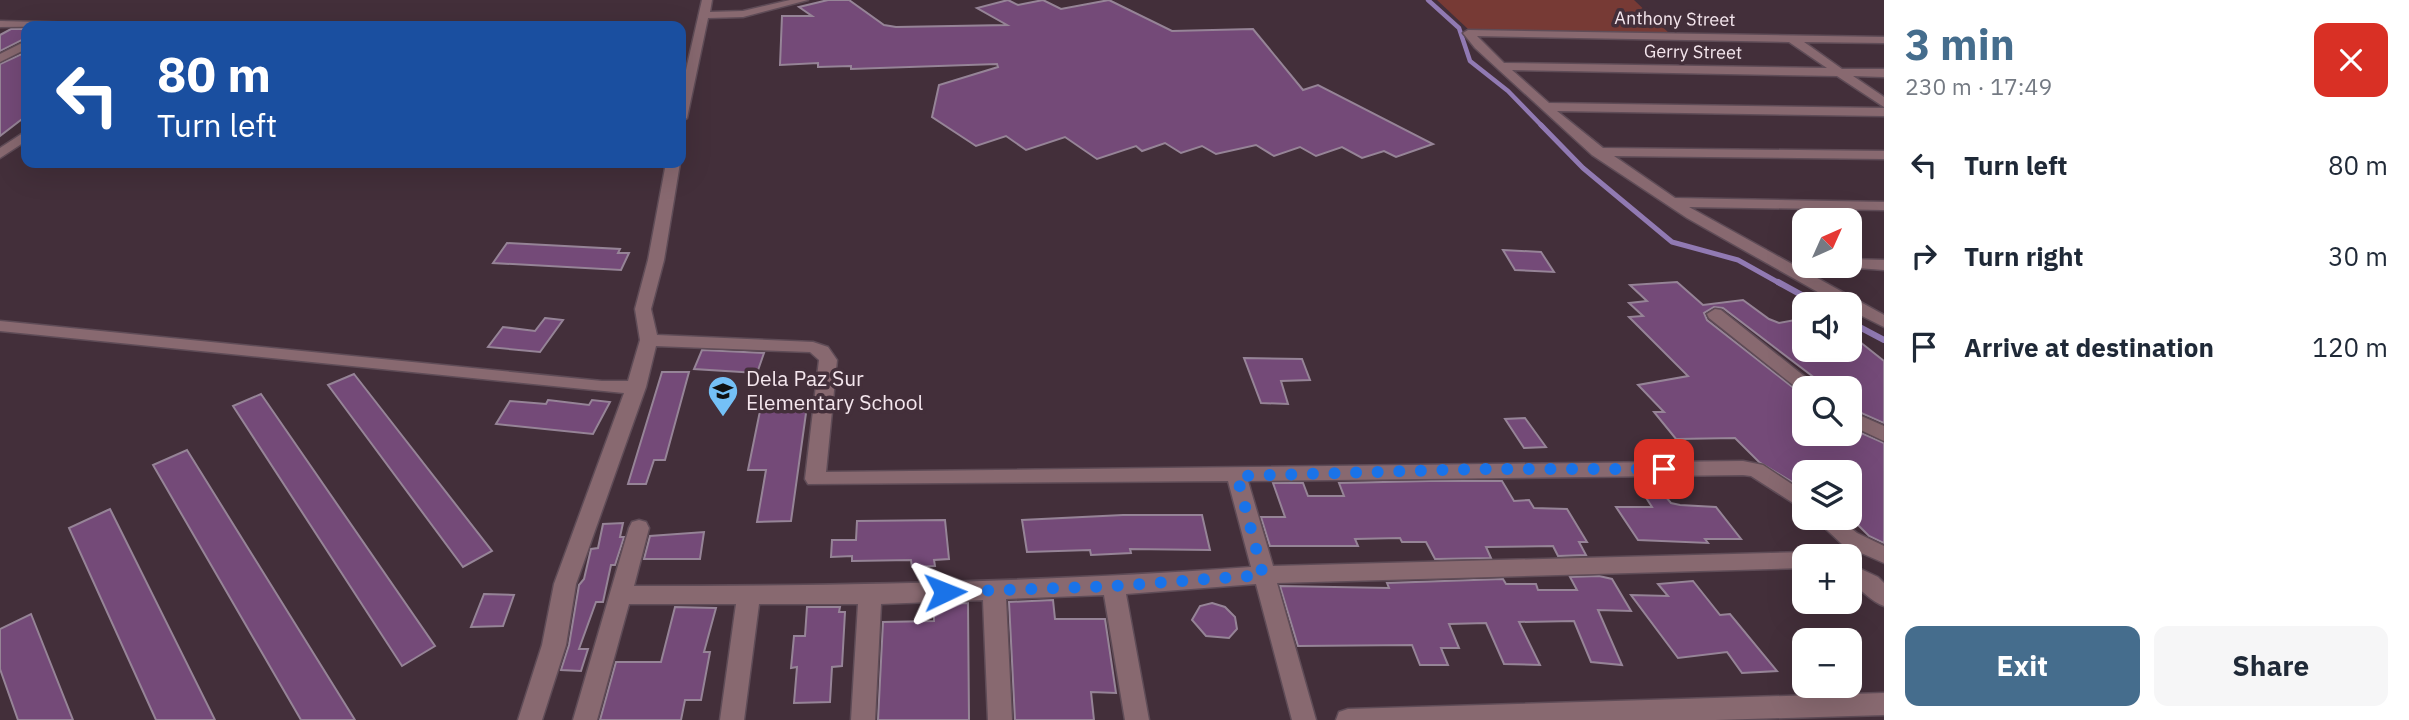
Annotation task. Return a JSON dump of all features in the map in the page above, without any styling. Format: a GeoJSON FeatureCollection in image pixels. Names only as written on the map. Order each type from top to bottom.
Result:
{"type":"FeatureCollection","features":[{"type":"Feature","properties":{"kind":"street"},"geometry":{"type":"LineString","coordinates":[[686,95],[707,0]]}},
{"type":"Feature","properties":{"kind":"street"},"geometry":{"type":"LineString","coordinates":[[703,15],[743,14],[803,0]]}},
{"type":"Feature","properties":{"kind":"street"},"geometry":{"type":"LineString","coordinates":[[3,26],[21,26]]}},
{"type":"Feature","properties":{"kind":"street","name":"Anthony Street"},"geometry":{"type":"LineString","coordinates":[[1501,66],[1469,36],[1471,32],[1884,40]]}},
{"type":"Feature","properties":{"kind":"street"},"geometry":{"type":"LineString","coordinates":[[1792,38],[1884,103]]}},
{"type":"Feature","properties":{"kind":"street"},"geometry":{"type":"LineString","coordinates":[[0,59],[21,47]]}},
{"type":"Feature","properties":{"kind":"street"},"geometry":{"type":"LineString","coordinates":[[1501,66],[1597,152],[1667,202],[1884,322]]}},
{"type":"Feature","properties":{"kind":"street","name":"Gerry Street"},"geometry":{"type":"LineString","coordinates":[[1501,66],[1884,73]]}},
{"type":"Feature","properties":{"kind":"street"},"geometry":{"type":"LineString","coordinates":[[1544,107],[1884,112]]}},
{"type":"Feature","properties":{"kind":"street"},"geometry":{"type":"LineString","coordinates":[[0,154],[21,139]]}},
{"type":"Feature","properties":{"kind":"street"},"geometry":{"type":"LineString","coordinates":[[1597,152],[1884,155]]}},
{"type":"Feature","properties":{"kind":"street"},"geometry":{"type":"LineString","coordinates":[[530,720],[554,645],[565,584],[637,387],[649,340],[643,309],[656,260],[672,168]]}},
{"type":"Feature","properties":{"kind":"street"},"geometry":{"type":"LineString","coordinates":[[1667,202],[1884,206]]}},
{"type":"Feature","properties":{"kind":"street"},"geometry":{"type":"LineString","coordinates":[[1772,262],[1792,263]]}},
{"type":"Feature","properties":{"kind":"street"},"geometry":{"type":"LineString","coordinates":[[1862,264],[1884,265]]}},
{"type":"Feature","properties":{"kind":"street"},"geometry":{"type":"LineString","coordinates":[[1715,314],[1793,376]]}},
{"type":"Feature","properties":{"kind":"street"},"geometry":{"type":"LineString","coordinates":[[0,326],[602,387],[637,387]]}},
{"type":"Feature","properties":{"kind":"street"},"geometry":{"type":"LineString","coordinates":[[649,340],[813,347],[822,351],[828,360],[815,479],[1237,476],[1478,469],[1743,468],[1756,470],[1792,494]]}},
{"type":"Feature","properties":{"kind":"street"},"geometry":{"type":"LineString","coordinates":[[1862,423],[1884,434]]}},
{"type":"Feature","properties":{"kind":"street"},"geometry":{"type":"LineString","coordinates":[[1237,476],[1304,720]]}},
{"type":"Feature","properties":{"kind":"street"},"geometry":{"type":"LineString","coordinates":[[585,720],[639,528]]}},
{"type":"Feature","properties":{"kind":"street"},"geometry":{"type":"LineString","coordinates":[[1839,530],[1850,539],[1884,555]]}},
{"type":"Feature","properties":{"kind":"street"},"geometry":{"type":"LineString","coordinates":[[621,595],[870,595],[1114,586],[1263,575],[1792,560]]}},
{"type":"Feature","properties":{"kind":"street"},"geometry":{"type":"LineString","coordinates":[[1862,579],[1884,597]]}},
{"type":"Feature","properties":{"kind":"street"},"geometry":{"type":"LineString","coordinates":[[1114,586],[1137,720]]}},
{"type":"Feature","properties":{"kind":"street"},"geometry":{"type":"LineString","coordinates":[[995,590],[1000,720]]}},
{"type":"Feature","properties":{"kind":"street"},"geometry":{"type":"LineString","coordinates":[[732,720],[749,594]]}},
{"type":"Feature","properties":{"kind":"street"},"geometry":{"type":"LineString","coordinates":[[863,720],[870,595]]}},
{"type":"Feature","properties":{"kind":"street"},"geometry":{"type":"LineString","coordinates":[[1348,720],[1884,704]]}},
{"type":"Feature","properties":{"kind":"shaded area"},"geometry":{"type":"Polygon","coordinates":[[[1437,0],[1634,0],[1670,34],[1469,30],[1437,0]]]}},
{"type":"Feature","properties":{"kind":"building"},"geometry":{"type":"Polygon","coordinates":[[[828,0],[849,0],[884,25],[896,27],[1007,25],[977,8],[1008,0],[1018,5],[1043,0],[1061,9],[1109,0],[1172,31],[1253,29],[1303,90],[1318,85],[1433,144],[1396,157],[1384,151],[1362,158],[1342,147],[1316,156],[1300,147],[1274,156],[1256,145],[1216,154],[1202,146],[1181,153],[1165,143],[1142,151],[1136,146],[1097,159],[1065,137],[1026,150],[1006,136],[976,146],[932,117],[939,85],[998,67],[997,64],[851,69],[851,66],[818,67],[818,63],[780,65],[782,16],[812,16],[799,7],[828,0]]]}},
{"type":"Feature","properties":{"kind":"building"},"geometry":{"type":"Polygon","coordinates":[[[11,29],[21,29],[21,40],[0,51],[0,35],[11,29]]]}},
{"type":"Feature","properties":{"kind":"building"},"geometry":{"type":"Polygon","coordinates":[[[21,54],[21,120],[0,136],[0,64],[21,54]]]}},
{"type":"Feature","properties":{"kind":"building"},"geometry":{"type":"Polygon","coordinates":[[[507,243],[620,249],[618,253],[629,253],[621,270],[493,263],[507,243]]]}},
{"type":"Feature","properties":{"kind":"building"},"geometry":{"type":"Polygon","coordinates":[[[1503,250],[1541,252],[1554,272],[1515,270],[1503,250]]]}},
{"type":"Feature","properties":{"kind":"building"},"geometry":{"type":"Polygon","coordinates":[[[1677,282],[1703,305],[1743,300],[1769,319],[1779,323],[1792,321],[1792,361],[1723,308],[1714,307],[1704,313],[1707,320],[1792,387],[1792,446],[1862,446],[1862,433],[1884,443],[1884,543],[1869,536],[1862,529],[1862,460],[1792,460],[1792,482],[1759,462],[1735,438],[1676,439],[1654,412],[1664,412],[1638,385],[1688,376],[1629,317],[1643,316],[1629,303],[1647,301],[1630,285],[1677,282]]]}},
{"type":"Feature","properties":{"kind":"building"},"geometry":{"type":"Polygon","coordinates":[[[545,318],[563,320],[540,352],[488,347],[503,327],[535,331],[545,318]]]}},
{"type":"Feature","properties":{"kind":"building"},"geometry":{"type":"Polygon","coordinates":[[[1862,344],[1884,361],[1884,423],[1862,413],[1862,376],[1812,376],[1794,362],[1862,362],[1862,344]]]}},
{"type":"Feature","properties":{"kind":"building"},"geometry":{"type":"Polygon","coordinates":[[[702,350],[764,353],[757,373],[694,369],[702,350]]]}},
{"type":"Feature","properties":{"kind":"building"},"geometry":{"type":"Polygon","coordinates":[[[1244,358],[1302,359],[1310,380],[1281,381],[1288,404],[1261,403],[1244,358]]]}},
{"type":"Feature","properties":{"kind":"building"},"geometry":{"type":"Polygon","coordinates":[[[662,372],[689,372],[665,460],[654,460],[646,484],[628,484],[662,372]]]}},
{"type":"Feature","properties":{"kind":"building"},"geometry":{"type":"Polygon","coordinates":[[[354,374],[492,551],[463,567],[328,385],[354,374]]]}},
{"type":"Feature","properties":{"kind":"building"},"geometry":{"type":"Polygon","coordinates":[[[261,394],[435,646],[402,666],[233,406],[261,394]]]}},
{"type":"Feature","properties":{"kind":"building"},"geometry":{"type":"Polygon","coordinates":[[[548,400],[589,405],[592,400],[610,402],[593,434],[496,424],[510,401],[546,404],[548,400]]]}},
{"type":"Feature","properties":{"kind":"building"},"geometry":{"type":"Polygon","coordinates":[[[761,406],[807,406],[791,521],[757,522],[766,470],[748,470],[761,406]]]}},
{"type":"Feature","properties":{"kind":"building"},"geometry":{"type":"Polygon","coordinates":[[[1525,418],[1546,447],[1524,448],[1505,419],[1525,418]]]}},
{"type":"Feature","properties":{"kind":"building"},"geometry":{"type":"Polygon","coordinates":[[[187,450],[355,720],[301,720],[153,465],[187,450]]]}},
{"type":"Feature","properties":{"kind":"building"},"geometry":{"type":"Polygon","coordinates":[[[1502,481],[1514,501],[1529,500],[1534,508],[1567,509],[1587,542],[1579,542],[1586,555],[1558,556],[1553,546],[1486,547],[1491,558],[1435,559],[1426,542],[1402,542],[1400,538],[1355,539],[1358,546],[1270,546],[1261,517],[1285,517],[1273,483],[1303,483],[1308,496],[1344,496],[1339,483],[1502,481]]]}},
{"type":"Feature","properties":{"kind":"building"},"geometry":{"type":"Polygon","coordinates":[[[1645,496],[1666,497],[1671,503],[1680,505],[1716,507],[1741,539],[1705,539],[1708,543],[1638,540],[1616,507],[1652,507],[1645,496]]]}},
{"type":"Feature","properties":{"kind":"building"},"geometry":{"type":"Polygon","coordinates":[[[110,509],[215,720],[156,720],[69,528],[110,509]]]}},
{"type":"Feature","properties":{"kind":"building"},"geometry":{"type":"Polygon","coordinates":[[[1123,515],[1202,515],[1210,550],[1130,549],[1131,553],[1091,555],[1090,550],[1027,552],[1022,520],[1123,515]]]}},
{"type":"Feature","properties":{"kind":"building"},"geometry":{"type":"Polygon","coordinates":[[[945,520],[949,559],[934,560],[935,566],[912,567],[911,560],[852,561],[852,556],[831,557],[832,540],[856,540],[857,521],[945,520]]]}},
{"type":"Feature","properties":{"kind":"building"},"geometry":{"type":"Polygon","coordinates":[[[623,523],[620,537],[624,537],[615,565],[611,565],[603,602],[596,602],[579,649],[588,649],[581,671],[561,670],[569,645],[579,585],[584,579],[591,549],[598,548],[603,524],[623,523]]]}},
{"type":"Feature","properties":{"kind":"building"},"geometry":{"type":"Polygon","coordinates":[[[704,532],[700,559],[644,559],[650,536],[704,532]]]}},
{"type":"Feature","properties":{"kind":"building"},"geometry":{"type":"Polygon","coordinates":[[[1599,576],[1612,579],[1631,611],[1598,610],[1622,665],[1591,662],[1574,621],[1519,622],[1540,665],[1504,664],[1486,623],[1449,624],[1459,648],[1441,648],[1448,665],[1420,665],[1412,645],[1298,646],[1280,586],[1389,588],[1387,583],[1503,579],[1506,584],[1536,584],[1538,590],[1577,590],[1570,577],[1599,576]]]}},
{"type":"Feature","properties":{"kind":"building"},"geometry":{"type":"Polygon","coordinates":[[[1693,581],[1720,615],[1730,614],[1777,671],[1742,673],[1727,652],[1678,658],[1631,595],[1668,596],[1658,584],[1693,581]]]}},
{"type":"Feature","properties":{"kind":"building"},"geometry":{"type":"Polygon","coordinates":[[[484,594],[514,595],[503,626],[471,627],[484,594]]]}},
{"type":"Feature","properties":{"kind":"building"},"geometry":{"type":"Polygon","coordinates":[[[1053,600],[1055,619],[1105,619],[1116,693],[1091,692],[1094,720],[1015,720],[1009,602],[1053,600]]]}},
{"type":"Feature","properties":{"kind":"building"},"geometry":{"type":"Polygon","coordinates":[[[968,603],[969,720],[878,720],[883,622],[934,621],[934,605],[968,603]]]}},
{"type":"Feature","properties":{"kind":"building"},"geometry":{"type":"Polygon","coordinates":[[[1212,603],[1225,607],[1235,617],[1237,629],[1229,638],[1206,636],[1192,620],[1200,606],[1212,603]]]}},
{"type":"Feature","properties":{"kind":"building"},"geometry":{"type":"Polygon","coordinates":[[[675,607],[716,608],[704,652],[710,652],[701,700],[685,700],[681,720],[600,720],[616,662],[661,662],[675,607]]]}},
{"type":"Feature","properties":{"kind":"building"},"geometry":{"type":"Polygon","coordinates":[[[807,607],[840,607],[839,612],[845,612],[842,666],[832,667],[830,702],[794,703],[797,667],[791,668],[794,636],[805,636],[807,607]]]}},
{"type":"Feature","properties":{"kind":"building"},"geometry":{"type":"Polygon","coordinates":[[[31,614],[73,720],[18,720],[0,669],[0,629],[31,614]]]}},
{"type":"Feature","properties":{"kind":"waterway"},"geometry":{"type":"LineString","coordinates":[[1428,0],[1459,28],[1470,61],[1508,91],[1543,127]]}},
{"type":"Feature","properties":{"kind":"waterway"},"geometry":{"type":"LineString","coordinates":[[1541,125],[1583,168],[1672,242],[1738,260],[1781,284]]}},
{"type":"Feature","properties":{"kind":"waterway"},"geometry":{"type":"LineString","coordinates":[[1778,282],[1796,292]]}},
{"type":"Feature","properties":{"kind":"waterway"},"geometry":{"type":"LineString","coordinates":[[1862,328],[1884,340]]}},
{"type":"Feature","properties":{"kind":"place","name":"Dela Paz Sur Elementary School"},"geometry":{"type":"Point","coordinates":[723,418]}},
{"type":"Feature","properties":{"kind":"route"},"geometry":{"type":"LineString","coordinates":[[945,592],[1114,586],[1263,575],[1237,476],[1478,469],[1664,469]]}}]}
